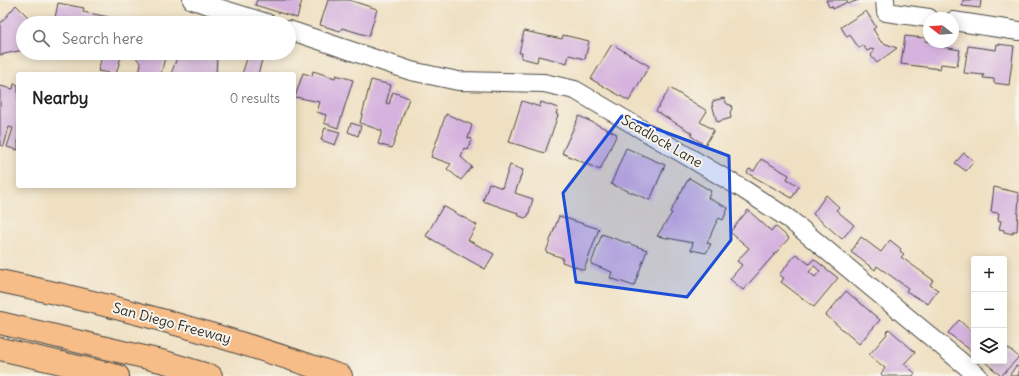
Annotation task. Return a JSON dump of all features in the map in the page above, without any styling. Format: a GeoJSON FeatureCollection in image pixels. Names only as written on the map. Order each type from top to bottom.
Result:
{"type":"FeatureCollection","features":[{"type":"Feature","properties":{"kind":"highway","name":"San Diego Freeway"},"geometry":{"type":"LineString","coordinates":[[0,281],[95,302],[207,332],[341,376]]}},
{"type":"Feature","properties":{"kind":"highway"},"geometry":{"type":"LineString","coordinates":[[0,323],[165,362],[211,376]]}},
{"type":"Feature","properties":{"kind":"highway"},"geometry":{"type":"LineString","coordinates":[[0,349],[118,376]]}},
{"type":"Feature","properties":{"kind":"street"},"geometry":{"type":"LineString","coordinates":[[192,0],[244,16]]}},
{"type":"Feature","properties":{"kind":"street"},"geometry":{"type":"LineString","coordinates":[[885,0],[886,12],[923,17]]}},
{"type":"Feature","properties":{"kind":"street"},"geometry":{"type":"LineString","coordinates":[[959,22],[1019,31]]}},
{"type":"Feature","properties":{"kind":"street","name":"Scadlock Lane"},"geometry":{"type":"LineString","coordinates":[[296,32],[411,71],[458,81],[544,83],[575,90],[743,189],[789,219],[978,376]]}},
{"type":"Feature","properties":{"kind":"highlighted area"},"geometry":{"type":"Polygon","coordinates":[[[622,116],[729,156],[731,240],[687,297],[576,282],[563,193],[622,116]]]}},
{"type":"Feature","properties":{"kind":"building"},"geometry":{"type":"Polygon","coordinates":[[[257,0],[302,0],[297,18],[296,16],[291,16],[255,5],[257,0]]]}},
{"type":"Feature","properties":{"kind":"building"},"geometry":{"type":"Polygon","coordinates":[[[328,0],[349,0],[377,9],[369,36],[342,28],[340,31],[320,25],[328,0]]]}},
{"type":"Feature","properties":{"kind":"building"},"geometry":{"type":"Polygon","coordinates":[[[826,0],[859,0],[848,4],[847,2],[833,9],[832,6],[829,7],[826,0]]]}},
{"type":"Feature","properties":{"kind":"building"},"geometry":{"type":"Polygon","coordinates":[[[963,0],[981,0],[980,8],[962,6],[963,0]]]}},
{"type":"Feature","properties":{"kind":"building"},"geometry":{"type":"Polygon","coordinates":[[[58,3],[84,8],[83,12],[104,16],[55,16],[58,3]]]}},
{"type":"Feature","properties":{"kind":"building"},"geometry":{"type":"Polygon","coordinates":[[[16,5],[27,16],[16,16],[16,52],[0,55],[0,24],[16,5]]]}},
{"type":"Feature","properties":{"kind":"building"},"geometry":{"type":"Polygon","coordinates":[[[866,11],[876,27],[873,29],[881,42],[897,48],[877,63],[871,56],[874,50],[871,49],[867,51],[863,45],[859,48],[850,35],[847,37],[841,27],[866,11]]]}},
{"type":"Feature","properties":{"kind":"building"},"geometry":{"type":"Polygon","coordinates":[[[524,31],[562,39],[563,35],[589,41],[585,59],[569,55],[567,63],[538,56],[537,62],[521,58],[522,53],[519,53],[524,31]]]}},
{"type":"Feature","properties":{"kind":"building"},"geometry":{"type":"Polygon","coordinates":[[[905,36],[923,38],[923,48],[949,48],[960,50],[957,66],[941,64],[940,69],[901,64],[905,36]]]}},
{"type":"Feature","properties":{"kind":"building"},"geometry":{"type":"Polygon","coordinates":[[[612,44],[649,66],[629,101],[591,79],[612,44]]]}},
{"type":"Feature","properties":{"kind":"building"},"geometry":{"type":"Polygon","coordinates":[[[997,44],[1014,46],[1009,85],[994,83],[994,79],[983,78],[984,75],[964,73],[968,46],[996,50],[997,44]]]}},
{"type":"Feature","properties":{"kind":"building"},"geometry":{"type":"Polygon","coordinates":[[[101,60],[120,60],[117,72],[98,71],[101,60]]]}},
{"type":"Feature","properties":{"kind":"building"},"geometry":{"type":"Polygon","coordinates":[[[138,60],[164,60],[161,72],[139,72],[141,64],[138,60]]]}},
{"type":"Feature","properties":{"kind":"building"},"geometry":{"type":"Polygon","coordinates":[[[176,60],[217,60],[216,72],[172,72],[176,60]]]}},
{"type":"Feature","properties":{"kind":"building"},"geometry":{"type":"Polygon","coordinates":[[[247,60],[262,60],[259,72],[243,72],[247,60]]]}},
{"type":"Feature","properties":{"kind":"building"},"geometry":{"type":"Polygon","coordinates":[[[313,71],[335,78],[336,75],[353,80],[338,128],[324,123],[326,115],[317,112],[320,102],[296,97],[303,73],[312,76],[313,71]]]}},
{"type":"Feature","properties":{"kind":"building"},"geometry":{"type":"Polygon","coordinates":[[[371,80],[391,85],[386,103],[389,104],[393,92],[409,98],[392,148],[378,144],[382,131],[360,123],[371,80]]]}},
{"type":"Feature","properties":{"kind":"building"},"geometry":{"type":"Polygon","coordinates":[[[14,84],[16,84],[16,149],[7,147],[13,128],[9,127],[4,146],[0,145],[0,86],[13,89],[14,84]]]}},
{"type":"Feature","properties":{"kind":"building"},"geometry":{"type":"Polygon","coordinates":[[[670,88],[707,111],[700,122],[714,130],[705,145],[691,136],[692,133],[656,111],[670,88]]]}},
{"type":"Feature","properties":{"kind":"building"},"geometry":{"type":"Polygon","coordinates":[[[724,98],[727,104],[731,105],[731,118],[717,122],[712,104],[713,101],[724,98]]]}},
{"type":"Feature","properties":{"kind":"building"},"geometry":{"type":"Polygon","coordinates":[[[522,101],[540,107],[541,102],[558,108],[556,114],[558,115],[545,153],[509,142],[522,101]]]}},
{"type":"Feature","properties":{"kind":"building"},"geometry":{"type":"Polygon","coordinates":[[[446,114],[472,125],[468,138],[472,139],[468,150],[464,148],[461,157],[472,167],[461,180],[447,169],[451,164],[431,157],[446,114]]]}},
{"type":"Feature","properties":{"kind":"building"},"geometry":{"type":"Polygon","coordinates":[[[579,116],[617,134],[600,170],[562,153],[579,116]]]}},
{"type":"Feature","properties":{"kind":"building"},"geometry":{"type":"Polygon","coordinates":[[[351,123],[361,126],[358,136],[348,132],[351,123]]]}},
{"type":"Feature","properties":{"kind":"building"},"geometry":{"type":"Polygon","coordinates":[[[325,128],[340,132],[335,145],[321,140],[325,128]]]}},
{"type":"Feature","properties":{"kind":"building"},"geometry":{"type":"Polygon","coordinates":[[[626,148],[665,165],[650,200],[611,184],[626,148]]]}},
{"type":"Feature","properties":{"kind":"building"},"geometry":{"type":"Polygon","coordinates":[[[964,153],[974,161],[966,171],[955,163],[964,153]]]}},
{"type":"Feature","properties":{"kind":"building"},"geometry":{"type":"Polygon","coordinates":[[[761,159],[789,175],[787,179],[799,186],[792,198],[747,173],[749,169],[754,171],[761,159]]]}},
{"type":"Feature","properties":{"kind":"building"},"geometry":{"type":"Polygon","coordinates":[[[510,165],[523,170],[515,193],[533,199],[528,216],[525,218],[517,215],[518,213],[483,201],[489,183],[502,188],[510,165]]]}},
{"type":"Feature","properties":{"kind":"building"},"geometry":{"type":"Polygon","coordinates":[[[689,178],[711,191],[708,198],[728,208],[723,220],[719,218],[715,225],[707,243],[711,244],[706,253],[691,250],[693,243],[657,236],[672,213],[670,212],[689,178]]]}},
{"type":"Feature","properties":{"kind":"building"},"geometry":{"type":"Polygon","coordinates":[[[994,187],[1019,193],[1017,231],[1013,231],[1013,234],[999,229],[1001,221],[998,220],[999,213],[991,212],[994,187]]]}},
{"type":"Feature","properties":{"kind":"building"},"geometry":{"type":"Polygon","coordinates":[[[826,195],[839,207],[836,210],[854,225],[842,239],[813,214],[826,195]]]}},
{"type":"Feature","properties":{"kind":"building"},"geometry":{"type":"Polygon","coordinates":[[[443,206],[477,225],[468,240],[494,254],[485,269],[426,236],[443,206]]]}},
{"type":"Feature","properties":{"kind":"building"},"geometry":{"type":"Polygon","coordinates":[[[748,210],[771,231],[775,226],[789,238],[743,290],[730,279],[742,265],[737,261],[749,248],[730,232],[748,210]]]}},
{"type":"Feature","properties":{"kind":"building"},"geometry":{"type":"Polygon","coordinates":[[[559,216],[599,229],[584,270],[562,262],[563,258],[546,252],[559,216]]]}},
{"type":"Feature","properties":{"kind":"building"},"geometry":{"type":"Polygon","coordinates":[[[602,234],[647,250],[634,286],[610,278],[612,272],[591,264],[602,234]]]}},
{"type":"Feature","properties":{"kind":"building"},"geometry":{"type":"Polygon","coordinates":[[[861,237],[881,252],[890,240],[901,249],[900,251],[904,254],[901,257],[933,280],[930,285],[938,290],[928,304],[906,291],[908,288],[877,266],[875,270],[851,252],[861,237]]]}},
{"type":"Feature","properties":{"kind":"building"},"geometry":{"type":"Polygon","coordinates":[[[796,254],[809,264],[814,259],[838,278],[814,307],[781,282],[784,278],[779,275],[796,254]],[[814,266],[809,272],[815,277],[820,271],[814,266]]]}},
{"type":"Feature","properties":{"kind":"building"},"geometry":{"type":"Polygon","coordinates":[[[846,291],[880,320],[859,344],[826,315],[846,291]]]}},
{"type":"Feature","properties":{"kind":"building"},"geometry":{"type":"Polygon","coordinates":[[[959,320],[971,331],[971,351],[948,333],[959,320]]]}},
{"type":"Feature","properties":{"kind":"building"},"geometry":{"type":"Polygon","coordinates":[[[889,329],[915,352],[904,364],[915,373],[913,376],[883,376],[881,374],[885,368],[869,355],[887,334],[886,332],[889,329]]]}},
{"type":"Feature","properties":{"kind":"building"},"geometry":{"type":"Polygon","coordinates":[[[1008,348],[1019,357],[1001,376],[987,364],[1007,364],[1008,348]]]}},
{"type":"Feature","properties":{"kind":"building"},"geometry":{"type":"Polygon","coordinates":[[[1016,366],[1019,366],[1019,376],[1009,376],[1016,366]]]}}]}
